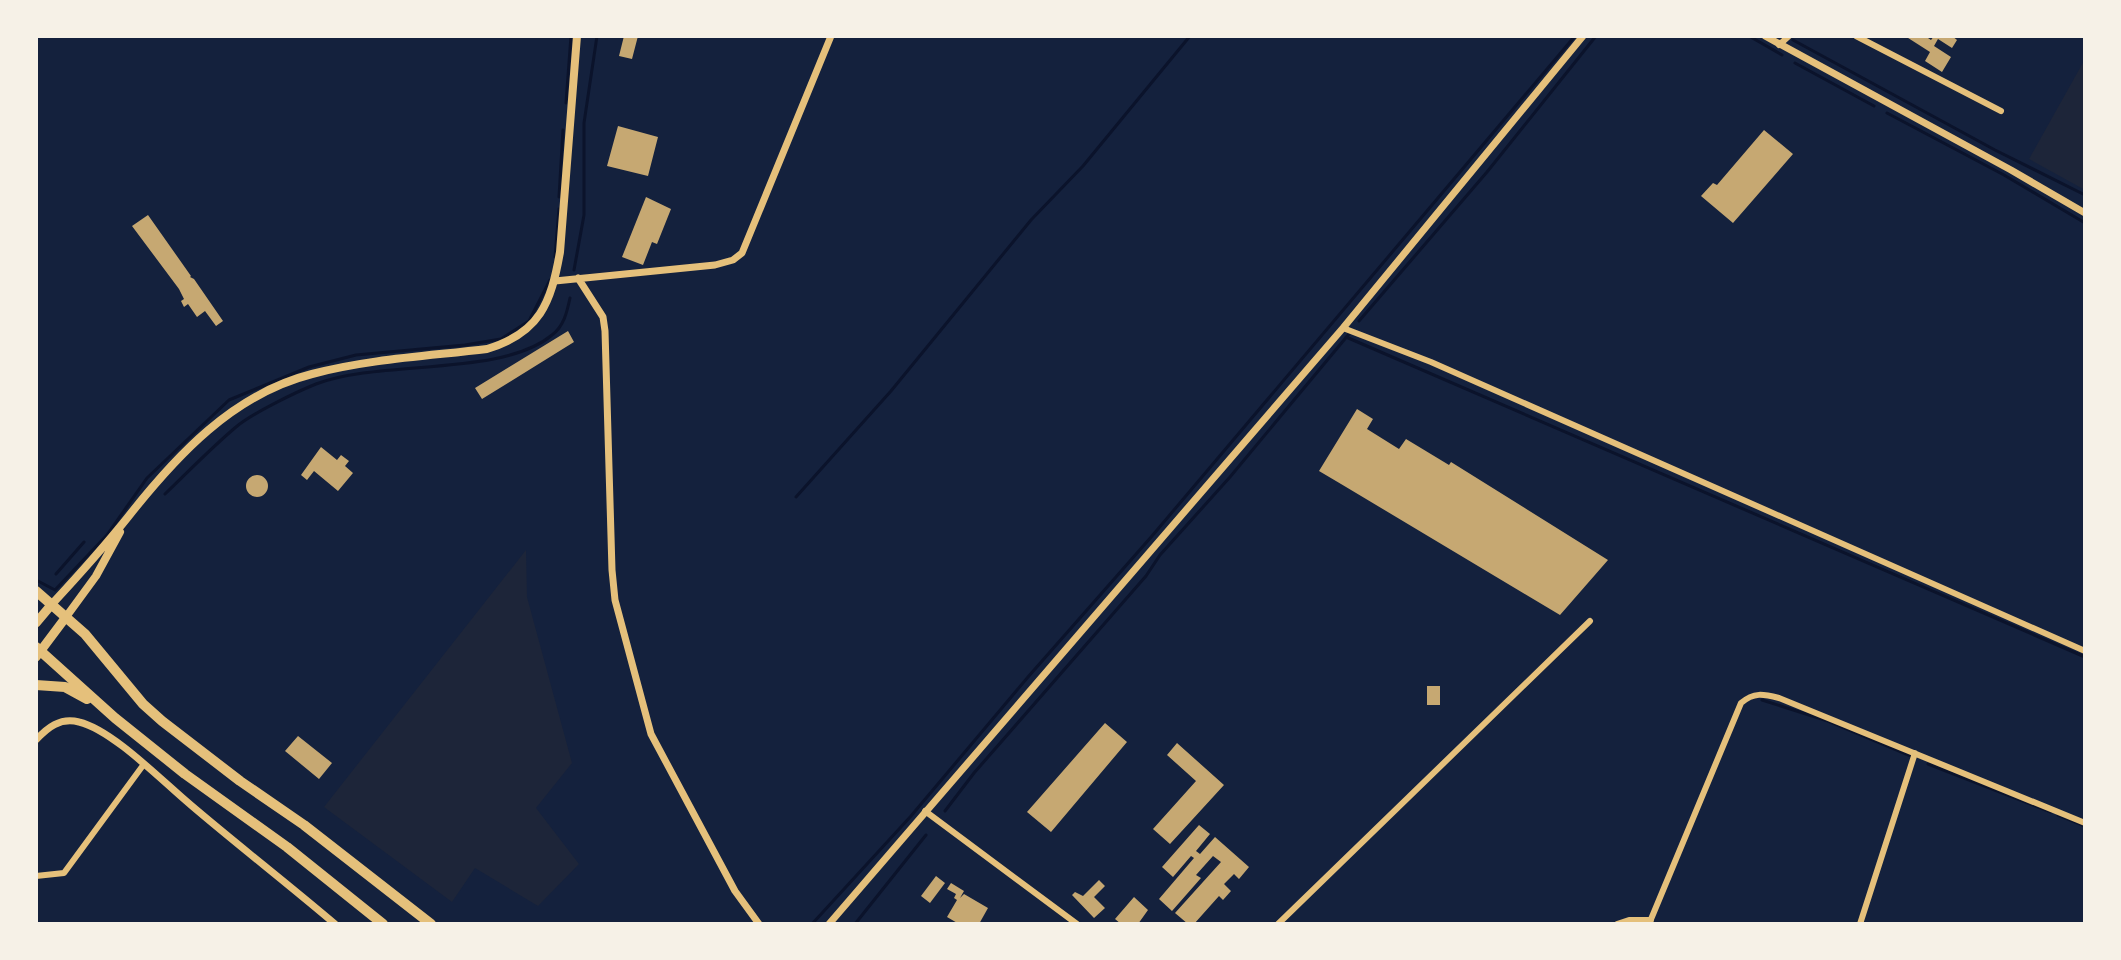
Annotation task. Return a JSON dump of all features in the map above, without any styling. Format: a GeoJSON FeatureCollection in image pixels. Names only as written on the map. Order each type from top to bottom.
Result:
{"type":"FeatureCollection","features":[{"type":"Feature","properties":{"kind":"highway"},"geometry":{"type":"LineString","coordinates":[[36,591],[85,634],[143,704],[162,721],[304,825],[431,924]]}},
{"type":"Feature","properties":{"kind":"highway"},"geometry":{"type":"LineString","coordinates":[[38,652],[185,774],[383,924]]}},
{"type":"Feature","properties":{"kind":"highway"},"geometry":{"type":"LineString","coordinates":[[36,685],[50,684],[74,691],[115,718]]}},
{"type":"Feature","properties":{"kind":"main road"},"geometry":{"type":"LineString","coordinates":[[36,623],[171,463],[212,427],[254,398],[312,374],[362,364],[487,349],[525,333],[537,320],[555,281],[565,203],[577,36]]}},
{"type":"Feature","properties":{"kind":"main road"},"geometry":{"type":"LineString","coordinates":[[38,652],[96,576],[128,517]]}},
{"type":"Feature","properties":{"kind":"street"},"geometry":{"type":"LineString","coordinates":[[555,281],[715,265],[733,260],[742,253],[831,36]]}},
{"type":"Feature","properties":{"kind":"street"},"geometry":{"type":"LineString","coordinates":[[829,924],[1343,328],[1583,36]]}},
{"type":"Feature","properties":{"kind":"street"},"geometry":{"type":"LineString","coordinates":[[1765,36],[2085,213]]}},
{"type":"Feature","properties":{"kind":"street"},"geometry":{"type":"LineString","coordinates":[[1779,45],[1789,36]]}},
{"type":"Feature","properties":{"kind":"street"},"geometry":{"type":"LineString","coordinates":[[1856,36],[2001,111]]}},
{"type":"Feature","properties":{"kind":"street"},"geometry":{"type":"LineString","coordinates":[[578,278],[603,317],[615,600],[643,709],[659,750],[719,863],[742,903],[759,924]]}},
{"type":"Feature","properties":{"kind":"street"},"geometry":{"type":"LineString","coordinates":[[1343,328],[1431,362],[2085,651]]}},
{"type":"Feature","properties":{"kind":"street"},"geometry":{"type":"LineString","coordinates":[[1278,924],[1590,621]]}},
{"type":"Feature","properties":{"kind":"street"},"geometry":{"type":"LineString","coordinates":[[1617,924],[1629,920],[1650,922],[1741,703],[1750,695],[1779,698],[2085,823]]}},
{"type":"Feature","properties":{"kind":"street"},"geometry":{"type":"LineString","coordinates":[[36,740],[50,726],[67,721],[79,722],[105,735],[335,924]]}},
{"type":"Feature","properties":{"kind":"street"},"geometry":{"type":"LineString","coordinates":[[1860,924],[1915,753]]}},
{"type":"Feature","properties":{"kind":"street"},"geometry":{"type":"LineString","coordinates":[[36,876],[64,873],[144,764]]}},
{"type":"Feature","properties":{"kind":"street"},"geometry":{"type":"LineString","coordinates":[[925,811],[1077,924]]}},
{"type":"Feature","properties":{"kind":"shaded area"},"geometry":{"type":"Polygon","coordinates":[[[2085,59],[2085,190],[2029,159],[2085,59]]]}},
{"type":"Feature","properties":{"kind":"shaded area"},"geometry":{"type":"Polygon","coordinates":[[[526,550],[527,597],[572,763],[536,808],[579,864],[538,906],[475,868],[452,902],[324,807],[526,550]]]}},
{"type":"Feature","properties":{"kind":"building"},"geometry":{"type":"Polygon","coordinates":[[[624,36],[638,36],[632,59],[619,56],[624,36]]]}},
{"type":"Feature","properties":{"kind":"building"},"geometry":{"type":"Polygon","coordinates":[[[1905,36],[1925,36],[1931,40],[1934,36],[1952,36],[1957,40],[1952,48],[1938,39],[1934,46],[1951,57],[1942,72],[1925,61],[1930,52],[1905,36]]]}},
{"type":"Feature","properties":{"kind":"building"},"geometry":{"type":"Polygon","coordinates":[[[618,126],[658,137],[648,176],[607,166],[618,126]]]}},
{"type":"Feature","properties":{"kind":"building"},"geometry":{"type":"Polygon","coordinates":[[[1764,130],[1793,154],[1733,223],[1701,196],[1713,183],[1717,185],[1764,130]]]}},
{"type":"Feature","properties":{"kind":"building"},"geometry":{"type":"Polygon","coordinates":[[[646,197],[671,209],[657,244],[652,242],[643,265],[622,257],[646,197]]]}},
{"type":"Feature","properties":{"kind":"building"},"geometry":{"type":"Polygon","coordinates":[[[148,215],[223,321],[216,326],[205,311],[197,317],[188,304],[184,307],[179,289],[132,226],[148,215]]]}},
{"type":"Feature","properties":{"kind":"building"},"geometry":{"type":"Polygon","coordinates":[[[568,331],[574,342],[482,399],[475,388],[568,331]]]}},
{"type":"Feature","properties":{"kind":"building"},"geometry":{"type":"Polygon","coordinates":[[[1357,409],[1373,419],[1367,429],[1399,449],[1406,439],[1449,465],[1451,462],[1608,560],[1560,615],[1319,471],[1357,409]]]}},
{"type":"Feature","properties":{"kind":"building"},"geometry":{"type":"Polygon","coordinates":[[[321,447],[337,460],[341,455],[349,461],[345,466],[353,473],[338,491],[314,471],[307,480],[301,475],[321,447]]]}},
{"type":"Feature","properties":{"kind":"building"},"geometry":{"type":"Polygon","coordinates":[[[257,475],[265,478],[268,486],[265,494],[257,497],[249,494],[246,486],[249,478],[257,475]]]}},
{"type":"Feature","properties":{"kind":"building"},"geometry":{"type":"Polygon","coordinates":[[[1427,686],[1440,686],[1440,705],[1427,705],[1427,686]]]}},
{"type":"Feature","properties":{"kind":"building"},"geometry":{"type":"Polygon","coordinates":[[[1105,723],[1127,742],[1051,832],[1027,812],[1105,723]]]}},
{"type":"Feature","properties":{"kind":"building"},"geometry":{"type":"Polygon","coordinates":[[[298,736],[332,763],[319,779],[285,751],[298,736]]]}},
{"type":"Feature","properties":{"kind":"building"},"geometry":{"type":"Polygon","coordinates":[[[1177,743],[1224,785],[1170,844],[1153,829],[1196,781],[1167,755],[1177,743]]]}},
{"type":"Feature","properties":{"kind":"building"},"geometry":{"type":"Polygon","coordinates":[[[1199,825],[1210,834],[1196,851],[1200,854],[1215,837],[1249,867],[1239,879],[1234,874],[1224,884],[1231,891],[1223,900],[1219,896],[1194,924],[1188,924],[1175,913],[1221,862],[1213,856],[1196,875],[1201,878],[1172,911],[1159,899],[1194,858],[1191,856],[1173,877],[1162,867],[1199,825]]]}},
{"type":"Feature","properties":{"kind":"building"},"geometry":{"type":"Polygon","coordinates":[[[936,876],[945,883],[930,903],[921,896],[936,876]]]}},
{"type":"Feature","properties":{"kind":"building"},"geometry":{"type":"Polygon","coordinates":[[[1099,880],[1105,886],[1094,897],[1105,908],[1094,918],[1072,895],[1075,892],[1083,896],[1099,880]]]}},
{"type":"Feature","properties":{"kind":"building"},"geometry":{"type":"Polygon","coordinates":[[[951,883],[964,891],[960,898],[964,894],[988,908],[979,924],[959,924],[947,917],[957,900],[954,898],[956,894],[947,889],[951,883]]]}},
{"type":"Feature","properties":{"kind":"building"},"geometry":{"type":"Polygon","coordinates":[[[1134,897],[1148,910],[1138,924],[1121,924],[1115,919],[1134,897]]]}},
{"type":"Feature","properties":{"kind":"waterway"},"geometry":{"type":"LineString","coordinates":[[566,103],[571,36]]}},
{"type":"Feature","properties":{"kind":"waterway"},"geometry":{"type":"LineString","coordinates":[[574,270],[584,215],[584,123],[597,36]]}},
{"type":"Feature","properties":{"kind":"waterway"},"geometry":{"type":"LineString","coordinates":[[796,497],[891,391],[1031,220],[1083,166],[1190,36]]}},
{"type":"Feature","properties":{"kind":"waterway"},"geometry":{"type":"LineString","coordinates":[[812,924],[911,816],[1152,536],[1575,36]]}},
{"type":"Feature","properties":{"kind":"waterway"},"geometry":{"type":"LineString","coordinates":[[1359,321],[1487,172],[1596,36]]}},
{"type":"Feature","properties":{"kind":"waterway"},"geometry":{"type":"LineString","coordinates":[[1749,36],[1782,55]]}},
{"type":"Feature","properties":{"kind":"waterway"},"geometry":{"type":"LineString","coordinates":[[1793,40],[1995,150],[2085,195]]}},
{"type":"Feature","properties":{"kind":"waterway"},"geometry":{"type":"LineString","coordinates":[[1795,63],[1874,106]]}},
{"type":"Feature","properties":{"kind":"waterway"},"geometry":{"type":"LineString","coordinates":[[1887,113],[2004,175],[2085,223]]}},
{"type":"Feature","properties":{"kind":"waterway"},"geometry":{"type":"LineString","coordinates":[[559,197],[563,130]]}},
{"type":"Feature","properties":{"kind":"waterway"},"geometry":{"type":"LineString","coordinates":[[555,257],[559,209]]}},
{"type":"Feature","properties":{"kind":"waterway"},"geometry":{"type":"LineString","coordinates":[[36,580],[55,590],[107,535],[147,478],[229,400],[309,367],[356,355],[501,339],[529,321],[550,280]]}},
{"type":"Feature","properties":{"kind":"waterway"},"geometry":{"type":"LineString","coordinates":[[165,494],[236,427],[286,398],[343,376],[472,362],[503,357],[530,348],[559,327],[570,298]]}},
{"type":"Feature","properties":{"kind":"waterway"},"geometry":{"type":"LineString","coordinates":[[945,811],[974,773],[1146,576],[1160,555],[1230,477],[1349,334]]}},
{"type":"Feature","properties":{"kind":"waterway"},"geometry":{"type":"LineString","coordinates":[[1346,337],[2085,657]]}},
{"type":"Feature","properties":{"kind":"waterway"},"geometry":{"type":"LineString","coordinates":[[56,574],[84,542]]}},
{"type":"Feature","properties":{"kind":"waterway"},"geometry":{"type":"LineString","coordinates":[[1762,700],[1828,721],[1911,756]]}},
{"type":"Feature","properties":{"kind":"waterway"},"geometry":{"type":"LineString","coordinates":[[1928,764],[2051,812]]}},
{"type":"Feature","properties":{"kind":"waterway"},"geometry":{"type":"LineString","coordinates":[[2058,815],[2085,826]]}},
{"type":"Feature","properties":{"kind":"waterway"},"geometry":{"type":"LineString","coordinates":[[855,924],[926,835]]}}]}
